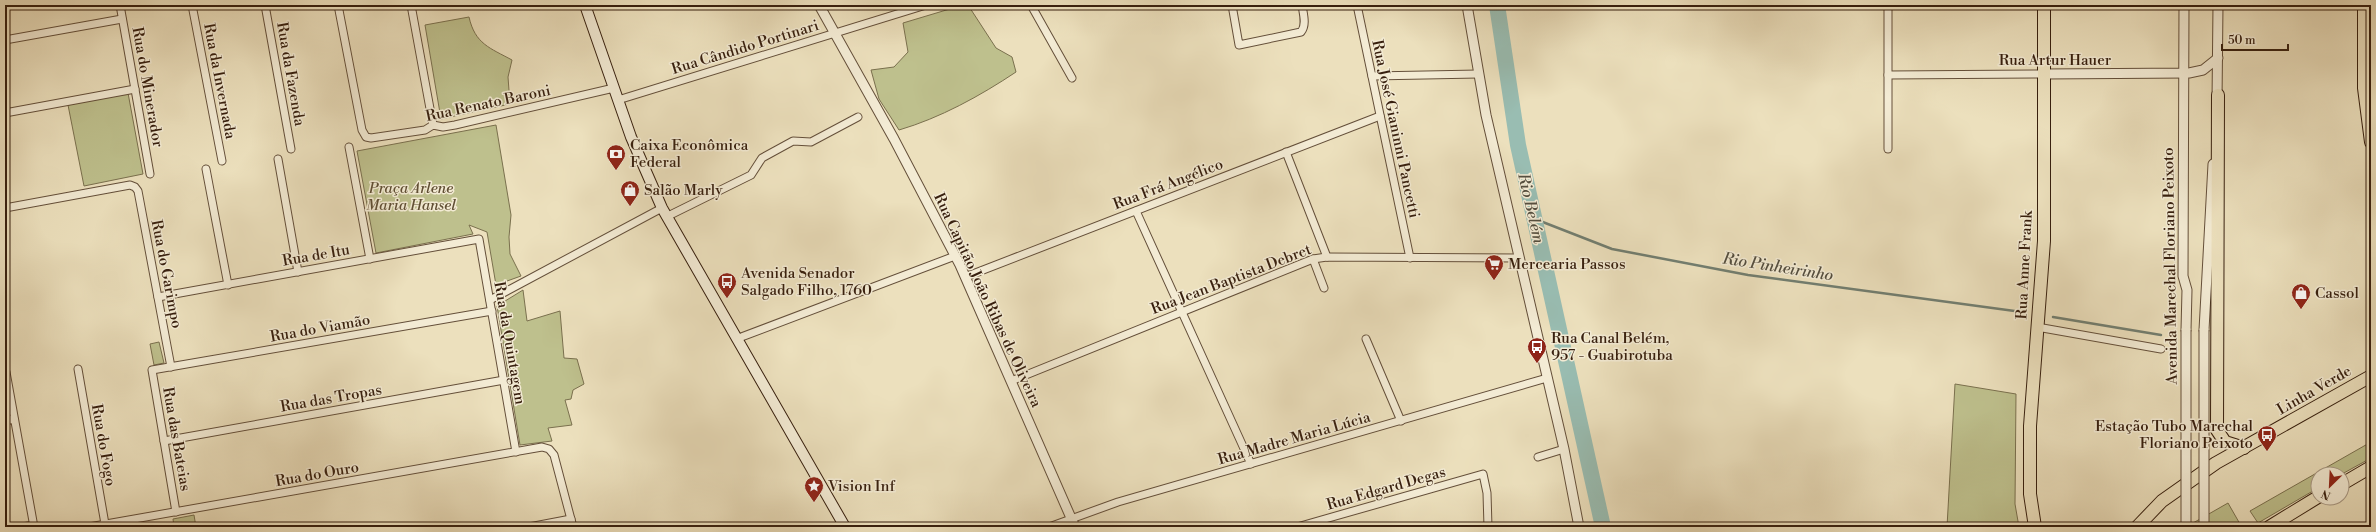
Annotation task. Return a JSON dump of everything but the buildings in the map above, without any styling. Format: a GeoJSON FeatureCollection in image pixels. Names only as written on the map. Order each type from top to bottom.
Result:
{"type":"FeatureCollection","features":[{"type":"Feature","properties":{"kind":"main road"},"geometry":{"type":"LineString","coordinates":[[585,5],[639,157],[664,212],[845,527]]}},
{"type":"Feature","properties":{"kind":"main road","name":"Rua Anne Frank"},"geometry":{"type":"LineString","coordinates":[[2035,527],[2030,494],[2030,426],[2044,241],[2044,5]]}},
{"type":"Feature","properties":{"kind":"main road"},"geometry":{"type":"LineString","coordinates":[[2364,5],[2364,88],[2371,142]]}},
{"type":"Feature","properties":{"kind":"main road"},"geometry":{"type":"LineString","coordinates":[[2218,95],[2218,430],[2225,442],[2244,448]]}},
{"type":"Feature","properties":{"kind":"main road","name":"Linha Verde"},"geometry":{"type":"LineString","coordinates":[[2137,527],[2175,490],[2244,448],[2371,376]]}},
{"type":"Feature","properties":{"kind":"main road"},"geometry":{"type":"LineString","coordinates":[[2350,479],[2371,467]]}},
{"type":"Feature","properties":{"kind":"main road"},"geometry":{"type":"LineString","coordinates":[[2269,527],[2310,502]]}},
{"type":"Feature","properties":{"kind":"street","name":"Rua do Minerador"},"geometry":{"type":"LineString","coordinates":[[120,5],[150,174]]}},
{"type":"Feature","properties":{"kind":"street","name":"Rua da Invernada"},"geometry":{"type":"LineString","coordinates":[[192,5],[222,161]]}},
{"type":"Feature","properties":{"kind":"street","name":"Rua da Fazenda"},"geometry":{"type":"LineString","coordinates":[[265,5],[291,148]]}},
{"type":"Feature","properties":{"kind":"street","name":"Rua Renato Baroni"},"geometry":{"type":"LineString","coordinates":[[338,5],[361,127],[366,136],[376,138],[425,130],[433,125],[443,127],[455,125],[614,88]]}},
{"type":"Feature","properties":{"kind":"street"},"geometry":{"type":"LineString","coordinates":[[411,5],[433,125]]}},
{"type":"Feature","properties":{"kind":"street","name":"Rua Capitão João Ribas de Oliveira"},"geometry":{"type":"LineString","coordinates":[[820,5],[834,33],[894,139],[955,256],[1073,523]]}},
{"type":"Feature","properties":{"kind":"street","name":"Rua Cândido Portinari"},"geometry":{"type":"LineString","coordinates":[[618,100],[926,5]]}},
{"type":"Feature","properties":{"kind":"street"},"geometry":{"type":"LineString","coordinates":[[1031,5],[1072,78]]}},
{"type":"Feature","properties":{"kind":"street"},"geometry":{"type":"LineString","coordinates":[[1232,5],[1239,45],[1301,32],[1304,20],[1302,5]]}},
{"type":"Feature","properties":{"kind":"street","name":"Rua José Gianinni Pancetti"},"geometry":{"type":"LineString","coordinates":[[1358,5],[1410,258]]}},
{"type":"Feature","properties":{"kind":"street"},"geometry":{"type":"LineString","coordinates":[[1467,5],[1489,133],[1564,450],[1579,527]]}},
{"type":"Feature","properties":{"kind":"street"},"geometry":{"type":"LineString","coordinates":[[1888,5],[1888,149]]}},
{"type":"Feature","properties":{"kind":"street","name":"Avenida Marechal Floriano Peixoto"},"geometry":{"type":"LineString","coordinates":[[2184,5],[2183,276],[2187,290],[2186,527]]}},
{"type":"Feature","properties":{"kind":"street"},"geometry":{"type":"LineString","coordinates":[[2204,527],[2204,330],[2218,95],[2218,5]]}},
{"type":"Feature","properties":{"kind":"street"},"geometry":{"type":"LineString","coordinates":[[5,40],[122,19]]}},
{"type":"Feature","properties":{"kind":"street","name":"Rua Artur Hauer"},"geometry":{"type":"LineString","coordinates":[[1888,74],[2183,73],[2196,72],[2218,58]]}},
{"type":"Feature","properties":{"kind":"street"},"geometry":{"type":"LineString","coordinates":[[1372,76],[1478,74]]}},
{"type":"Feature","properties":{"kind":"street"},"geometry":{"type":"LineString","coordinates":[[5,112],[135,89]]}},
{"type":"Feature","properties":{"kind":"street","name":"Rua Frá Angélico"},"geometry":{"type":"LineString","coordinates":[[965,277],[1380,116]]}},
{"type":"Feature","properties":{"kind":"street"},"geometry":{"type":"LineString","coordinates":[[490,300],[664,212],[751,175],[762,158],[793,141],[811,142],[858,117]]}},
{"type":"Feature","properties":{"kind":"street"},"geometry":{"type":"LineString","coordinates":[[349,146],[370,259]]}},
{"type":"Feature","properties":{"kind":"street"},"geometry":{"type":"LineString","coordinates":[[1286,152],[1327,257]]}},
{"type":"Feature","properties":{"kind":"street"},"geometry":{"type":"LineString","coordinates":[[278,159],[298,272]]}},
{"type":"Feature","properties":{"kind":"street"},"geometry":{"type":"LineString","coordinates":[[206,169],[228,284]]}},
{"type":"Feature","properties":{"kind":"street","name":"Rua do Garimpo"},"geometry":{"type":"LineString","coordinates":[[5,208],[130,185],[135,187],[138,191],[171,367]]}},
{"type":"Feature","properties":{"kind":"street"},"geometry":{"type":"LineString","coordinates":[[1136,211],[1175,300],[1182,312],[1251,464]]}},
{"type":"Feature","properties":{"kind":"street","name":"Rua de Itu"},"geometry":{"type":"LineString","coordinates":[[158,297],[479,239]]}},
{"type":"Feature","properties":{"kind":"street","name":"Rua da Quintagem"},"geometry":{"type":"LineString","coordinates":[[479,239],[516,452]]}},
{"type":"Feature","properties":{"kind":"street"},"geometry":{"type":"LineString","coordinates":[[736,339],[955,256]]}},
{"type":"Feature","properties":{"kind":"street","name":"Rua Jean Baptista Debret"},"geometry":{"type":"LineString","coordinates":[[1011,381],[1313,259],[1327,257],[1519,258]]}},
{"type":"Feature","properties":{"kind":"street"},"geometry":{"type":"LineString","coordinates":[[1313,259],[1324,288]]}},
{"type":"Feature","properties":{"kind":"street"},"geometry":{"type":"LineString","coordinates":[[2205,300],[2218,274]]}},
{"type":"Feature","properties":{"kind":"street","name":"Rua do Viamão"},"geometry":{"type":"LineString","coordinates":[[152,370],[492,311]]}},
{"type":"Feature","properties":{"kind":"street"},"geometry":{"type":"LineString","coordinates":[[2037,327],[2161,349]]}},
{"type":"Feature","properties":{"kind":"street"},"geometry":{"type":"LineString","coordinates":[[1366,338],[1401,421]]}},
{"type":"Feature","properties":{"kind":"street","name":"Rua do Fogo"},"geometry":{"type":"LineString","coordinates":[[78,369],[105,524]]}},
{"type":"Feature","properties":{"kind":"street","name":"Rua das Bateias"},"geometry":{"type":"LineString","coordinates":[[152,370],[176,512]]}},
{"type":"Feature","properties":{"kind":"street"},"geometry":{"type":"LineString","coordinates":[[6,372],[33,526],[23,527]]}},
{"type":"Feature","properties":{"kind":"street","name":"Rua Madre Maria Lúcia"},"geometry":{"type":"LineString","coordinates":[[1049,527],[1073,523],[1118,502],[1547,378]]}},
{"type":"Feature","properties":{"kind":"street","name":"Rua das Tropas"},"geometry":{"type":"LineString","coordinates":[[164,441],[504,380]]}},
{"type":"Feature","properties":{"kind":"street"},"geometry":{"type":"LineString","coordinates":[[5,421],[14,419]]}},
{"type":"Feature","properties":{"kind":"street","name":"Rua do Ouro"},"geometry":{"type":"LineString","coordinates":[[89,527],[542,447],[550,449],[554,455],[571,519]]}},
{"type":"Feature","properties":{"kind":"street"},"geometry":{"type":"LineString","coordinates":[[1538,457],[1564,450]]}},
{"type":"Feature","properties":{"kind":"street","name":"Rua Edgard Degas"},"geometry":{"type":"LineString","coordinates":[[1297,527],[1483,474],[1487,492],[1488,527]]}},
{"type":"Feature","properties":{"kind":"street"},"geometry":{"type":"LineString","coordinates":[[529,527],[571,519],[573,527]]}},
{"type":"Feature","properties":{"kind":"green space"},"geometry":{"type":"Polygon","coordinates":[[[963,5],[968,5],[996,48],[1012,57],[1016,72],[988,90],[945,113],[899,130],[879,99],[871,70],[894,67],[908,52],[903,23],[963,5]]]}},
{"type":"Feature","properties":{"kind":"green space"},"geometry":{"type":"Polygon","coordinates":[[[469,17],[475,33],[484,44],[512,60],[508,77],[510,104],[441,119],[425,25],[469,17]]]}},
{"type":"Feature","properties":{"kind":"green space"},"geometry":{"type":"Polygon","coordinates":[[[128,93],[143,174],[84,186],[68,105],[128,93]]]}},
{"type":"Feature","properties":{"kind":"green space","name":"Praça Arlene Maria Hansel"},"geometry":{"type":"Polygon","coordinates":[[[496,125],[511,215],[509,237],[510,254],[521,276],[496,285],[487,232],[469,225],[473,234],[376,253],[357,151],[496,125]]]}},
{"type":"Feature","properties":{"kind":"green space"},"geometry":{"type":"Polygon","coordinates":[[[523,290],[527,321],[560,311],[564,358],[577,359],[584,384],[573,390],[571,399],[565,400],[572,425],[548,428],[552,441],[520,445],[497,306],[523,290]]]}},
{"type":"Feature","properties":{"kind":"green space"},"geometry":{"type":"Polygon","coordinates":[[[159,342],[164,363],[154,365],[150,344],[159,342]]]}},
{"type":"Feature","properties":{"kind":"green space"},"geometry":{"type":"Polygon","coordinates":[[[1955,384],[2016,394],[2015,504],[2019,527],[1947,527],[1955,384]]]}},
{"type":"Feature","properties":{"kind":"green space"},"geometry":{"type":"Polygon","coordinates":[[[2371,442],[2371,458],[2350,470],[2350,466],[2329,466],[2371,442]]]}},
{"type":"Feature","properties":{"kind":"green space"},"geometry":{"type":"Polygon","coordinates":[[[2310,477],[2310,493],[2258,523],[2250,511],[2310,477]]]}},
{"type":"Feature","properties":{"kind":"green space"},"geometry":{"type":"Polygon","coordinates":[[[2228,503],[2240,524],[2247,523],[2249,527],[2186,527],[2228,503]]]}},
{"type":"Feature","properties":{"kind":"green space"},"geometry":{"type":"Polygon","coordinates":[[[194,515],[196,527],[174,527],[173,519],[194,515]]]}},
{"type":"Feature","properties":{"kind":"waterway","name":"Rio Belém"},"geometry":{"type":"LineString","coordinates":[[1497,5],[1518,145],[1603,527]]}},
{"type":"Feature","properties":{"kind":"waterway","name":"Rio Pinheirinho"},"geometry":{"type":"LineString","coordinates":[[1535,219],[1612,249],[1748,275],[2022,312]]}},
{"type":"Feature","properties":{"kind":"waterway","name":"Rio Pinheirinho"},"geometry":{"type":"LineString","coordinates":[[2053,317],[2161,335]]}},
{"type":"Feature","properties":{"kind":"place","name":"Caixa Econômica Federal"},"geometry":{"type":"Point","coordinates":[616,171]}},
{"type":"Feature","properties":{"kind":"place","name":"Salão Marly"},"geometry":{"type":"Point","coordinates":[630,207]}},
{"type":"Feature","properties":{"kind":"place","name":"Mercearia Passos"},"geometry":{"type":"Point","coordinates":[1494,281]}},
{"type":"Feature","properties":{"kind":"place","name":"Avenida Senador Salgado Filho, 1760"},"geometry":{"type":"Point","coordinates":[727,299]}},
{"type":"Feature","properties":{"kind":"place","name":"Cassol"},"geometry":{"type":"Point","coordinates":[2301,310]}},
{"type":"Feature","properties":{"kind":"place","name":"Rua Canal Belém, 957 - Guabirotuba"},"geometry":{"type":"Point","coordinates":[1537,364]}},
{"type":"Feature","properties":{"kind":"place","name":"Estação Tubo Marechal Floriano Peixoto"},"geometry":{"type":"Point","coordinates":[2267,452]}},
{"type":"Feature","properties":{"kind":"place","name":"Vision Inf"},"geometry":{"type":"Point","coordinates":[814,503]}}]}
